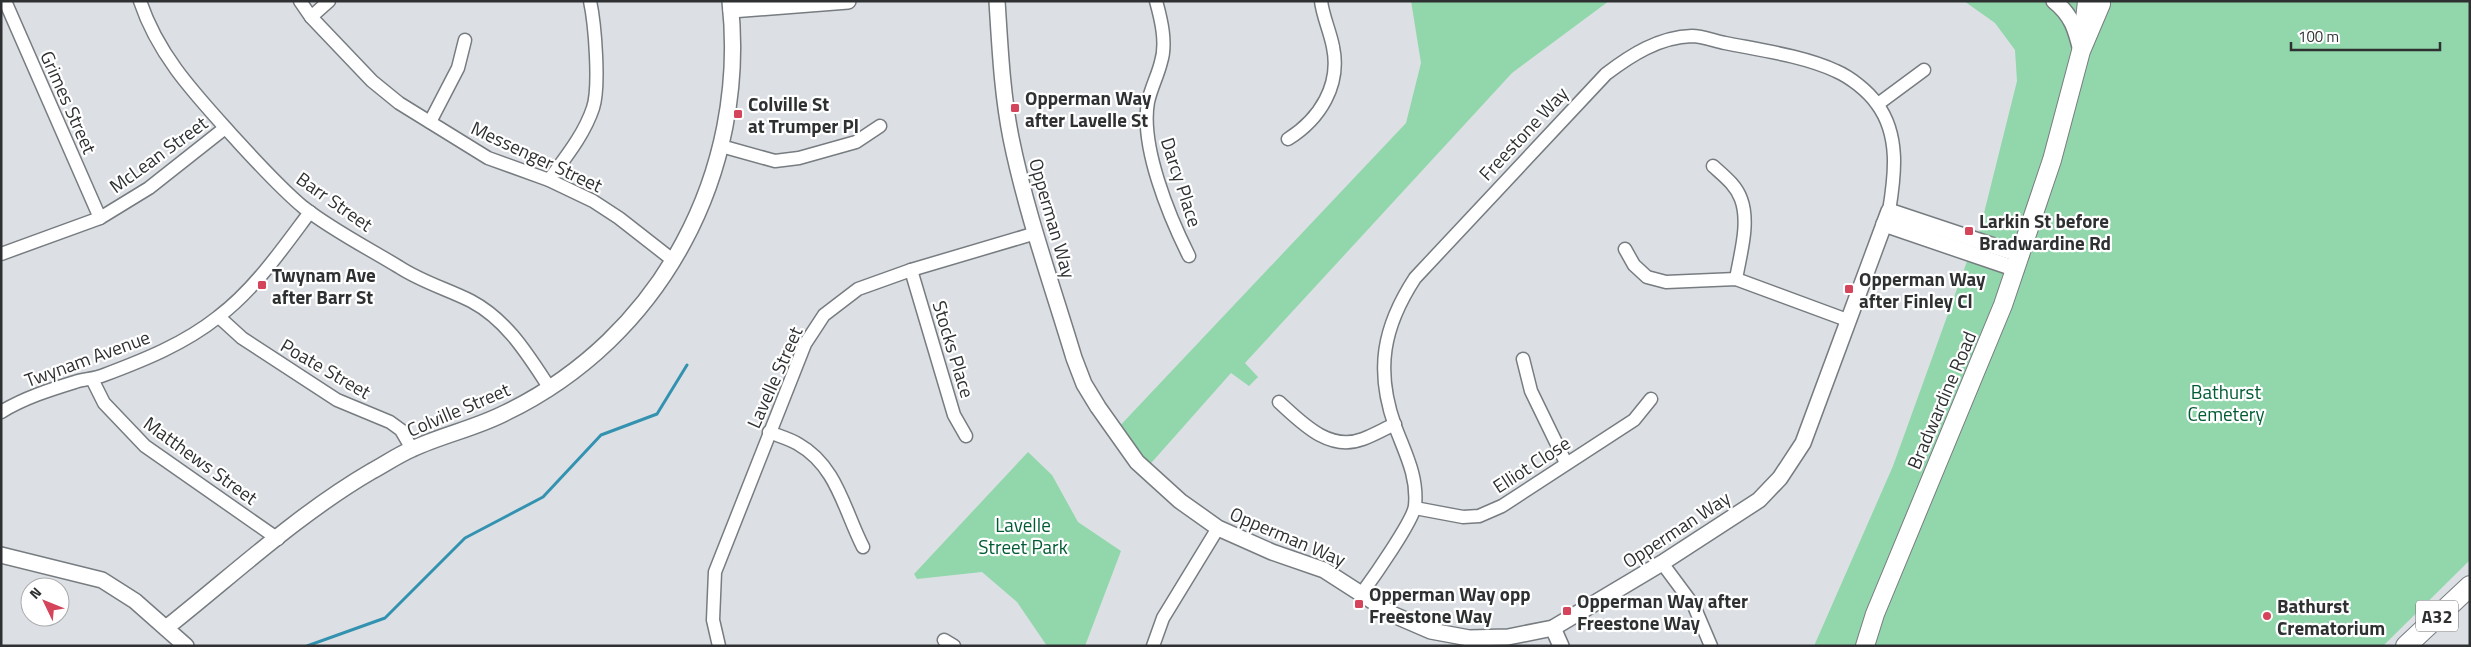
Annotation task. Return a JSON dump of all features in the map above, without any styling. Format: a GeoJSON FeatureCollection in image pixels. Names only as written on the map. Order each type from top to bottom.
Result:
{"type":"FeatureCollection","features":[{"type":"Feature","properties":{"kind":"highway","name":"A32"},"geometry":{"type":"LineString","coordinates":[[2406,646],[2470,586]]}},
{"type":"Feature","properties":{"kind":"main road","name":"Bradwardine Road"},"geometry":{"type":"LineString","coordinates":[[1865,646],[1875,614],[2003,305],[2052,160],[2096,2]]}},
{"type":"Feature","properties":{"kind":"street","name":"Grimes Street"},"geometry":{"type":"LineString","coordinates":[[5,1],[100,218]]}},
{"type":"Feature","properties":{"kind":"street","name":"Barr Street"},"geometry":{"type":"LineString","coordinates":[[140,1],[156,41],[171,65],[225,128],[276,182],[310,212],[414,277],[471,301],[489,312],[523,347],[549,387]]}},
{"type":"Feature","properties":{"kind":"street","name":"Messenger Street"},"geometry":{"type":"LineString","coordinates":[[300,1],[311,17],[384,92],[488,158],[549,180],[593,201],[619,218],[674,261]]}},
{"type":"Feature","properties":{"kind":"street"},"geometry":{"type":"LineString","coordinates":[[311,17],[329,1]]}},
{"type":"Feature","properties":{"kind":"street"},"geometry":{"type":"LineString","coordinates":[[549,180],[579,139],[594,107],[596,76],[593,15],[590,1]]}},
{"type":"Feature","properties":{"kind":"street"},"geometry":{"type":"LineString","coordinates":[[730,6],[848,1]]}},
{"type":"Feature","properties":{"kind":"street","name":"Opperman Way"},"geometry":{"type":"LineString","coordinates":[[997,1],[1003,82],[1010,137],[1036,233],[1079,373],[1114,432],[1137,462],[1158,483],[1218,528],[1272,552],[1324,570],[1394,615],[1431,631],[1469,638],[1508,637],[1553,628],[1662,563],[1759,500],[1780,478],[1803,443],[1887,218]]}},
{"type":"Feature","properties":{"kind":"street","name":"Darcy Place"},"geometry":{"type":"LineString","coordinates":[[1156,1],[1161,22],[1162,59],[1148,102],[1147,136],[1170,217],[1189,256]]}},
{"type":"Feature","properties":{"kind":"street"},"geometry":{"type":"LineString","coordinates":[[1288,139],[1306,128],[1328,96],[1335,72],[1333,47],[1321,1]]}},
{"type":"Feature","properties":{"kind":"street"},"geometry":{"type":"LineString","coordinates":[[2054,1],[2068,14],[2073,22],[2081,52]]}},
{"type":"Feature","properties":{"kind":"street","name":"Colville Street"},"geometry":{"type":"LineString","coordinates":[[166,628],[343,489],[412,449],[505,414],[583,363],[618,331],[654,290],[674,261],[693,227],[708,191],[721,146],[728,107],[732,62],[730,6]]}},
{"type":"Feature","properties":{"kind":"street","name":"Freestone Way"},"geometry":{"type":"LineString","coordinates":[[1415,508],[1414,473],[1384,390],[1383,359],[1391,322],[1415,278],[1606,74],[1629,57],[1658,43],[1692,36],[1835,70],[1864,90],[1878,104],[1891,137],[1894,152],[1894,176],[1887,218]]}},
{"type":"Feature","properties":{"kind":"street"},"geometry":{"type":"LineString","coordinates":[[430,122],[458,68],[465,40]]}},
{"type":"Feature","properties":{"kind":"street"},"geometry":{"type":"LineString","coordinates":[[1878,104],[1924,70]]}},
{"type":"Feature","properties":{"kind":"street"},"geometry":{"type":"LineString","coordinates":[[721,146],[775,161],[799,158],[856,142],[880,126]]}},
{"type":"Feature","properties":{"kind":"street","name":"McLean Street"},"geometry":{"type":"LineString","coordinates":[[1,254],[100,218],[149,188],[225,128]]}},
{"type":"Feature","properties":{"kind":"street"},"geometry":{"type":"LineString","coordinates":[[1714,166],[1732,184],[1741,199],[1744,225],[1736,279]]}},
{"type":"Feature","properties":{"kind":"street","name":"Twynam Avenue"},"geometry":{"type":"LineString","coordinates":[[1,412],[34,396],[77,381],[92,379],[153,356],[181,342],[219,317],[250,286],[310,212]]}},
{"type":"Feature","properties":{"kind":"street"},"geometry":{"type":"LineString","coordinates":[[1887,218],[2018,262]]}},
{"type":"Feature","properties":{"kind":"street","name":"Lavelle Street"},"geometry":{"type":"LineString","coordinates":[[719,646],[713,620],[715,572],[805,344],[824,316],[858,289],[910,270],[1036,233]]}},
{"type":"Feature","properties":{"kind":"street"},"geometry":{"type":"LineString","coordinates":[[1625,249],[1634,265],[1647,277],[1666,282],[1736,279],[1848,320]]}},
{"type":"Feature","properties":{"kind":"street","name":"Stocks Place"},"geometry":{"type":"LineString","coordinates":[[910,270],[954,415],[966,436]]}},
{"type":"Feature","properties":{"kind":"street","name":"Poate Street"},"geometry":{"type":"LineString","coordinates":[[219,317],[242,338],[337,400],[390,422],[401,430],[412,449]]}},
{"type":"Feature","properties":{"kind":"street"},"geometry":{"type":"LineString","coordinates":[[1523,359],[1531,391],[1566,463]]}},
{"type":"Feature","properties":{"kind":"street","name":"Matthews Street"},"geometry":{"type":"LineString","coordinates":[[92,379],[104,403],[145,446],[278,539]]}},
{"type":"Feature","properties":{"kind":"street","name":"Elliot Close"},"geometry":{"type":"LineString","coordinates":[[1415,508],[1463,517],[1479,516],[1502,506],[1634,420],[1651,399]]}},
{"type":"Feature","properties":{"kind":"street"},"geometry":{"type":"LineString","coordinates":[[1279,402],[1302,423],[1333,442],[1361,440],[1395,424]]}},
{"type":"Feature","properties":{"kind":"street"},"geometry":{"type":"LineString","coordinates":[[769,432],[799,444],[827,468],[839,490],[852,526],[863,547]]}},
{"type":"Feature","properties":{"kind":"street"},"geometry":{"type":"LineString","coordinates":[[1362,593],[1382,566],[1415,508]]}},
{"type":"Feature","properties":{"kind":"street"},"geometry":{"type":"LineString","coordinates":[[1153,646],[1167,610],[1218,528]]}},
{"type":"Feature","properties":{"kind":"street"},"geometry":{"type":"LineString","coordinates":[[1,555],[102,580],[135,601],[186,646]]}},
{"type":"Feature","properties":{"kind":"street"},"geometry":{"type":"LineString","coordinates":[[1662,563],[1694,606],[1711,646]]}},
{"type":"Feature","properties":{"kind":"street"},"geometry":{"type":"LineString","coordinates":[[1553,628],[1561,646]]}},
{"type":"Feature","properties":{"kind":"green space"},"geometry":{"type":"Polygon","coordinates":[[[1411,1],[1609,1],[1512,73],[1245,363],[1258,377],[1249,386],[1231,373],[1145,470],[1114,432],[1406,123],[1421,63],[1411,1]]]}},
{"type":"Feature","properties":{"kind":"green space","name":"Bathurst Cemetery"},"geometry":{"type":"Polygon","coordinates":[[[1964,1],[2470,1],[2470,560],[2383,646],[1814,646],[1893,466],[1970,253],[1977,241],[2017,81],[2015,50],[1995,23],[1964,1]]]}},
{"type":"Feature","properties":{"kind":"green space","name":"Lavelle Street Park"},"geometry":{"type":"Polygon","coordinates":[[[1028,452],[1052,475],[1078,522],[1121,551],[1085,646],[1047,646],[1017,602],[982,572],[917,579],[914,574],[1028,452]]]}},
{"type":"Feature","properties":{"kind":"waterway"},"geometry":{"type":"LineString","coordinates":[[307,646],[385,618],[465,538],[543,497],[601,435],[657,414],[687,365]]}},
{"type":"Feature","properties":{"kind":"place","name":"Opperman Way after Lavelle St"},"geometry":{"type":"Point","coordinates":[1015,108]}},
{"type":"Feature","properties":{"kind":"place","name":"Colville St at Trumper Pl"},"geometry":{"type":"Point","coordinates":[738,114]}},
{"type":"Feature","properties":{"kind":"place","name":"Larkin St before Bradwardine Rd"},"geometry":{"type":"Point","coordinates":[1969,231]}},
{"type":"Feature","properties":{"kind":"place","name":"Twynam Ave after Barr St"},"geometry":{"type":"Point","coordinates":[262,285]}},
{"type":"Feature","properties":{"kind":"place","name":"Opperman Way after Finley Cl"},"geometry":{"type":"Point","coordinates":[1849,289]}},
{"type":"Feature","properties":{"kind":"place","name":"Opperman Way opp Freestone Way"},"geometry":{"type":"Point","coordinates":[1359,604]}},
{"type":"Feature","properties":{"kind":"place","name":"Opperman Way after Freestone Way"},"geometry":{"type":"Point","coordinates":[1567,611]}},
{"type":"Feature","properties":{"kind":"place","name":"Bathurst Crematorium"},"geometry":{"type":"Point","coordinates":[2267,616]}}]}
